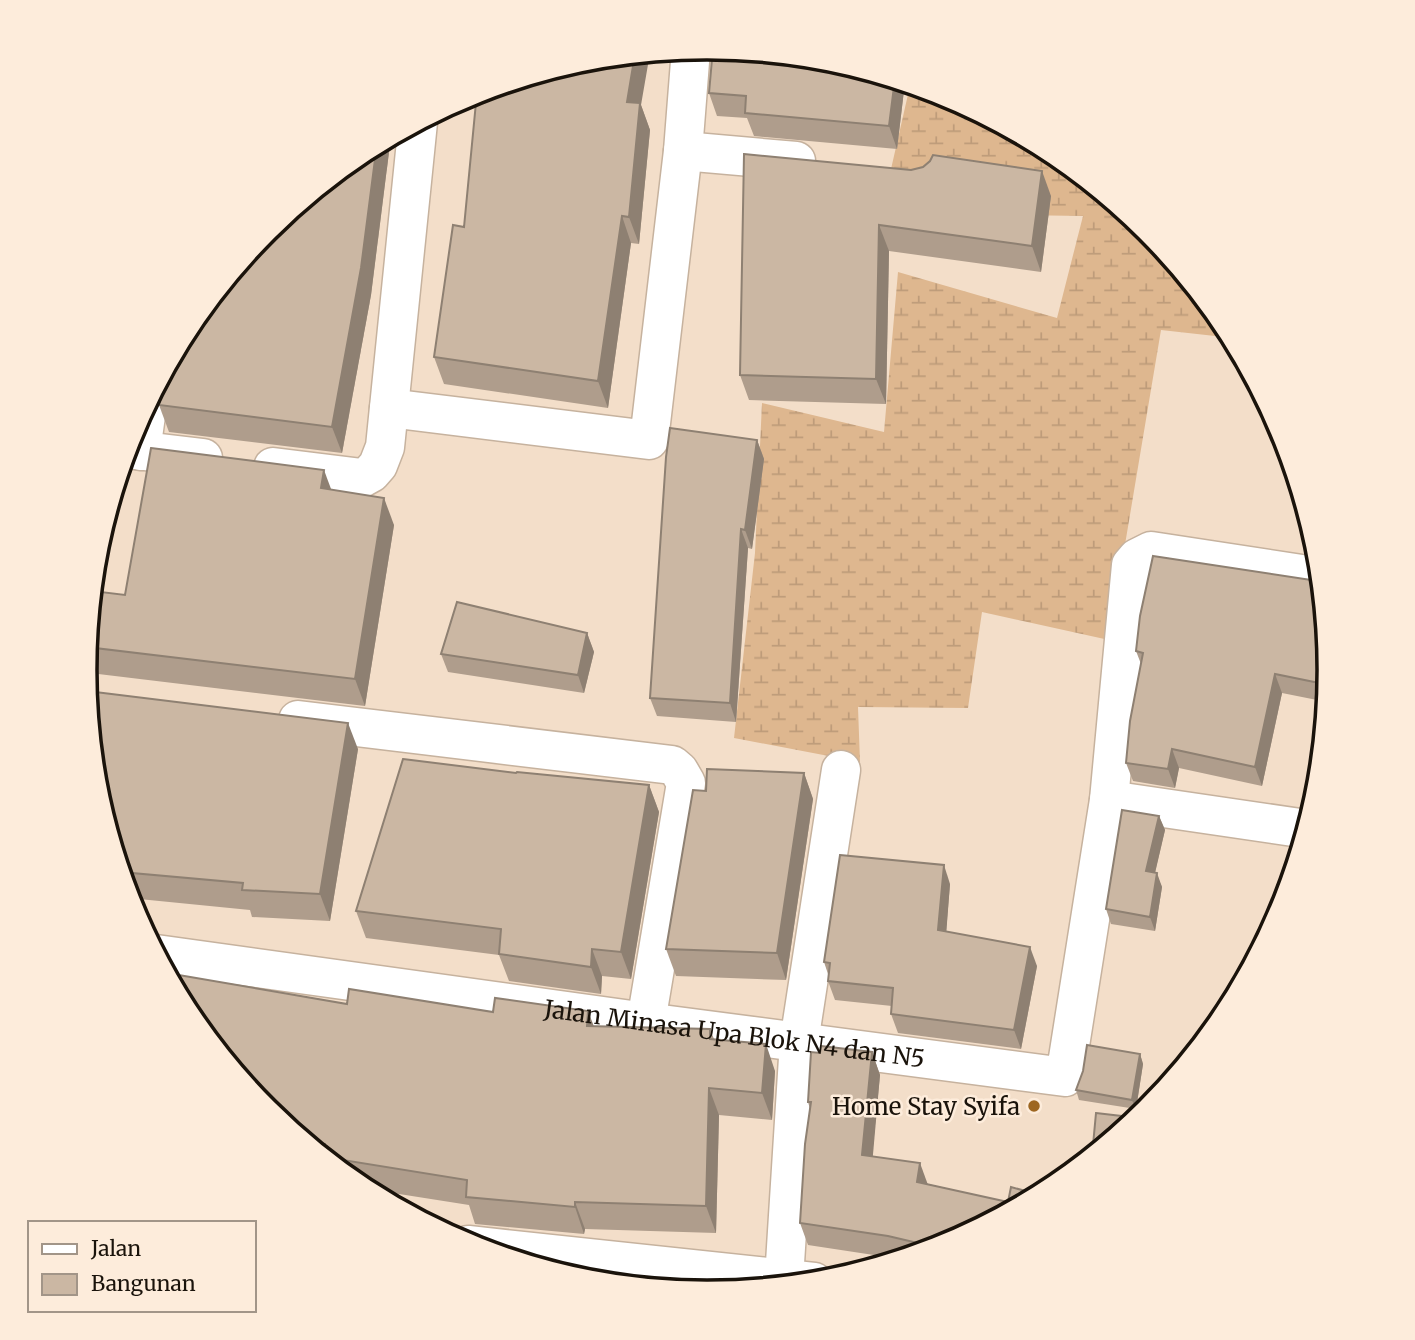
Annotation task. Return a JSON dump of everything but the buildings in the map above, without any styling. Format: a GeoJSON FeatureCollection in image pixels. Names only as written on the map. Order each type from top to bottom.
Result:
{"type":"FeatureCollection","features":[{"type":"Feature","properties":{"kind":"street"},"geometry":{"type":"LineString","coordinates":[[389,408],[649,440],[683,151],[690,60]]}},
{"type":"Feature","properties":{"kind":"street"},"geometry":{"type":"LineString","coordinates":[[138,450],[362,478],[371,473],[382,457],[389,408],[417,133]]}},
{"type":"Feature","properties":{"kind":"street"},"geometry":{"type":"LineString","coordinates":[[683,151],[829,164]]}},
{"type":"Feature","properties":{"kind":"street"},"geometry":{"type":"LineString","coordinates":[[1297,828],[1109,800],[1131,565],[1137,558],[1152,551],[1310,575]]}},
{"type":"Feature","properties":{"kind":"street"},"geometry":{"type":"LineString","coordinates":[[266,717],[672,765],[686,783],[646,1022]]}},
{"type":"Feature","properties":{"kind":"street"},"geometry":{"type":"LineString","coordinates":[[799,1273],[799,1042],[841,770]]}},
{"type":"Feature","properties":{"kind":"street","name":"Jalan Minasa Upa Blok N4 dan N5"},"geometry":{"type":"LineString","coordinates":[[169,956],[1065,1077],[1109,800]]}},
{"type":"Feature","properties":{"kind":"street"},"geometry":{"type":"LineString","coordinates":[[519,1251],[765,1277]]}},
{"type":"Feature","properties":{"kind":"green space"},"geometry":{"type":"Polygon","coordinates":[[[908,94],[978,122],[1047,162],[1079,186],[1139,238],[1166,267],[1218,336],[1161,330],[1109,640],[982,612],[968,708],[858,707],[860,762],[734,738],[755,553],[762,403],[884,432],[898,272],[1057,318],[1083,216],[881,213],[908,94]]]}},
{"type":"Feature","properties":{"kind":"place","name":"Home Stay Syifa"},"geometry":{"type":"Point","coordinates":[1034,1106]}}]}
